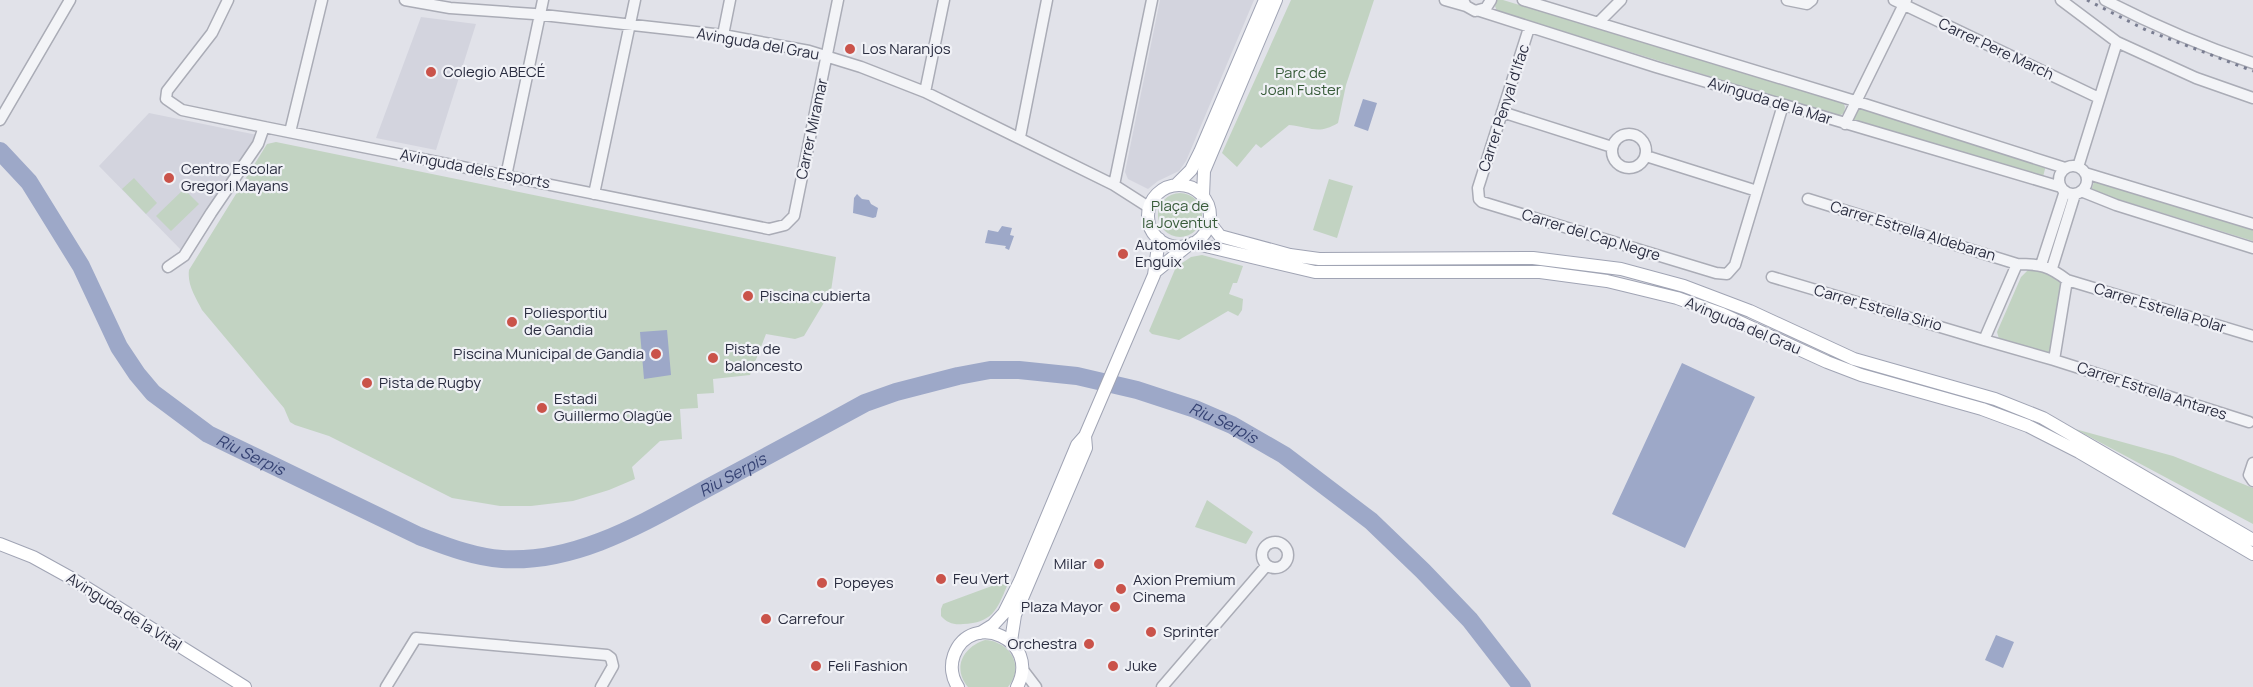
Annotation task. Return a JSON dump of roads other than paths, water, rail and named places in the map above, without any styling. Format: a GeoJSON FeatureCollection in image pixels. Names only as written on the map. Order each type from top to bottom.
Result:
{"type":"FeatureCollection","features":[{"type":"Feature","properties":{"kind":"main road"},"geometry":{"type":"LineString","coordinates":[[1176,185],[1195,164],[1265,0]]}},
{"type":"Feature","properties":{"kind":"main road"},"geometry":{"type":"LineString","coordinates":[[1203,196],[1204,171],[1276,0]]}},
{"type":"Feature","properties":{"kind":"main road"},"geometry":{"type":"LineString","coordinates":[[1155,271],[1202,237],[1209,222],[1209,208],[1203,196],[1195,189],[1176,185],[1168,187],[1156,195],[1150,208],[1150,225],[1159,239],[1168,244],[1190,244]]}},
{"type":"Feature","properties":{"kind":"main road","name":"Avinguda del Grau"},"geometry":{"type":"LineString","coordinates":[[1209,222],[1220,236],[1290,255],[1319,259],[1533,258],[1621,270],[1684,286],[1750,311],[1854,358],[1995,399],[2043,418],[2253,540]]}},
{"type":"Feature","properties":{"kind":"main road"},"geometry":{"type":"LineString","coordinates":[[958,687],[952,670],[955,652],[965,640],[993,625],[1004,613],[1020,581],[1077,445],[1085,436],[1155,271],[1159,239]]}},
{"type":"Feature","properties":{"kind":"main road","name":"Avinguda del Grau"},"geometry":{"type":"LineString","coordinates":[[1190,244],[1315,272],[1540,272],[1615,282],[1677,298],[1722,314],[1852,372],[1982,409],[2028,426],[2079,452],[2253,554]]}},
{"type":"Feature","properties":{"kind":"main road"},"geometry":{"type":"LineString","coordinates":[[1011,641],[1015,615],[1086,448],[1085,436]]}},
{"type":"Feature","properties":{"kind":"main road","name":"Avinguda de la Vital"},"geometry":{"type":"LineString","coordinates":[[0,544],[33,557],[71,578],[245,687]]}},
{"type":"Feature","properties":{"kind":"main road"},"geometry":{"type":"LineString","coordinates":[[980,633],[996,633],[1011,641],[1022,659],[1023,670],[1017,687]]}},
{"type":"Feature","properties":{"kind":"street"},"geometry":{"type":"LineString","coordinates":[[0,120],[70,0]]}},
{"type":"Feature","properties":{"kind":"street","name":"Avinguda dels Esports"},"geometry":{"type":"LineString","coordinates":[[228,0],[212,33],[166,94],[169,103],[182,110],[769,230],[781,228],[790,222]]}},
{"type":"Feature","properties":{"kind":"street"},"geometry":{"type":"LineString","coordinates":[[290,132],[322,0]]}},
{"type":"Feature","properties":{"kind":"street","name":"Avinguda del Grau"},"geometry":{"type":"LineString","coordinates":[[405,0],[723,35],[827,56],[925,92],[1114,185],[1150,208]]}},
{"type":"Feature","properties":{"kind":"street"},"geometry":{"type":"LineString","coordinates":[[506,176],[543,0]]}},
{"type":"Feature","properties":{"kind":"street"},"geometry":{"type":"LineString","coordinates":[[594,194],[635,0]]}},
{"type":"Feature","properties":{"kind":"street"},"geometry":{"type":"LineString","coordinates":[[723,35],[730,0]]}},
{"type":"Feature","properties":{"kind":"street","name":"Carrer Miramar"},"geometry":{"type":"LineString","coordinates":[[790,222],[794,216],[838,0]]}},
{"type":"Feature","properties":{"kind":"street"},"geometry":{"type":"LineString","coordinates":[[925,92],[944,0]]}},
{"type":"Feature","properties":{"kind":"street"},"geometry":{"type":"LineString","coordinates":[[1020,137],[1047,0]]}},
{"type":"Feature","properties":{"kind":"street"},"geometry":{"type":"LineString","coordinates":[[1114,185],[1152,0]]}},
{"type":"Feature","properties":{"kind":"street"},"geometry":{"type":"LineString","coordinates":[[1445,0],[1464,3]]}},
{"type":"Feature","properties":{"kind":"street"},"geometry":{"type":"LineString","coordinates":[[1480,11],[1486,8],[1491,0]]}},
{"type":"Feature","properties":{"kind":"street","name":"Avinguda de la Mar"},"geometry":{"type":"LineString","coordinates":[[1523,0],[1855,101],[2065,168]]}},
{"type":"Feature","properties":{"kind":"street"},"geometry":{"type":"LineString","coordinates":[[1599,22],[1621,0]]}},
{"type":"Feature","properties":{"kind":"street"},"geometry":{"type":"LineString","coordinates":[[1787,0],[1807,4],[1812,0]]}},
{"type":"Feature","properties":{"kind":"street"},"geometry":{"type":"LineString","coordinates":[[2061,0],[2117,42],[2196,78],[2253,98]]}},
{"type":"Feature","properties":{"kind":"street"},"geometry":{"type":"LineString","coordinates":[[2104,0],[2214,50],[2253,63]]}},
{"type":"Feature","properties":{"kind":"street"},"geometry":{"type":"LineString","coordinates":[[1845,124],[1901,2]]}},
{"type":"Feature","properties":{"kind":"street","name":"Carrer Pere March"},"geometry":{"type":"LineString","coordinates":[[1901,2],[2099,98]]}},
{"type":"Feature","properties":{"kind":"street","name":"Avinguda de la Mar"},"geometry":{"type":"LineString","coordinates":[[1464,3],[1475,11],[1529,28],[2253,248]]}},
{"type":"Feature","properties":{"kind":"street","name":"Carrer Penyal d'Ifac"},"geometry":{"type":"LineString","coordinates":[[1478,188],[1529,28]]}},
{"type":"Feature","properties":{"kind":"street"},"geometry":{"type":"LineString","coordinates":[[2067,280],[2054,360],[1984,340],[2017,264],[2046,266],[2071,191],[2086,185],[2081,170],[2099,98],[2117,42]]}},
{"type":"Feature","properties":{"kind":"street"},"geometry":{"type":"LineString","coordinates":[[1646,156],[1757,191],[1783,105]]}},
{"type":"Feature","properties":{"kind":"street"},"geometry":{"type":"LineString","coordinates":[[1502,112],[1612,147]]}},
{"type":"Feature","properties":{"kind":"street"},"geometry":{"type":"LineString","coordinates":[[168,267],[184,256],[258,144],[264,127]]}},
{"type":"Feature","properties":{"kind":"street"},"geometry":{"type":"LineString","coordinates":[[1635,135],[1644,144],[1646,156],[1634,168],[1623,168],[1614,159],[1612,147],[1619,137],[1635,135]]}},
{"type":"Feature","properties":{"kind":"street"},"geometry":{"type":"LineString","coordinates":[[2071,191],[2059,177],[2065,168],[2081,170],[2253,224]]}},
{"type":"Feature","properties":{"kind":"street","name":"Carrer del Cap Negre"},"geometry":{"type":"LineString","coordinates":[[1478,188],[1479,199],[1482,202],[1716,273],[1727,274],[1733,269],[1757,191]]}},
{"type":"Feature","properties":{"kind":"street","name":"Carrer Estrella Aldebaran"},"geometry":{"type":"LineString","coordinates":[[1808,199],[2017,264]]}},
{"type":"Feature","properties":{"kind":"street","name":"Carrer Estrella Polar"},"geometry":{"type":"LineString","coordinates":[[2046,266],[2067,280],[2253,336]]}},
{"type":"Feature","properties":{"kind":"street","name":"Carrer Estrella Sirio"},"geometry":{"type":"LineString","coordinates":[[1772,277],[1984,340]]}},
{"type":"Feature","properties":{"kind":"street","name":"Carrer Estrella Antares"},"geometry":{"type":"LineString","coordinates":[[2054,360],[2249,422]]}},
{"type":"Feature","properties":{"kind":"street"},"geometry":{"type":"LineString","coordinates":[[2253,463],[2249,475],[2253,481]]}},
{"type":"Feature","properties":{"kind":"street"},"geometry":{"type":"LineString","coordinates":[[1161,687],[1267,565]]}},
{"type":"Feature","properties":{"kind":"street"},"geometry":{"type":"LineString","coordinates":[[386,687],[416,638],[607,655],[611,658],[613,666],[601,687]]}},
{"type":"Feature","properties":{"kind":"street"},"geometry":{"type":"LineString","coordinates":[[1023,670],[1036,687]]}},
{"type":"Feature","properties":{"kind":"water"},"geometry":{"type":"Polygon","coordinates":[[[1363,99],[1377,103],[1368,131],[1354,126],[1363,99]]]}},
{"type":"Feature","properties":{"kind":"water"},"geometry":{"type":"Polygon","coordinates":[[[857,194],[878,208],[876,217],[853,213],[854,198],[857,194]]]}},
{"type":"Feature","properties":{"kind":"water"},"geometry":{"type":"Polygon","coordinates":[[[1002,226],[1012,228],[1010,235],[1014,236],[1009,250],[1005,248],[1006,246],[985,243],[988,230],[998,232],[1002,226]]]}},
{"type":"Feature","properties":{"kind":"water","name":"Piscina Municipal de Gandia"},"geometry":{"type":"Polygon","coordinates":[[[667,330],[671,375],[644,379],[640,332],[667,330]]]}},
{"type":"Feature","properties":{"kind":"water"},"geometry":{"type":"Polygon","coordinates":[[[1682,363],[1755,397],[1685,548],[1612,514],[1682,363]]]}},
{"type":"Feature","properties":{"kind":"water"},"geometry":{"type":"Polygon","coordinates":[[[1996,635],[2014,642],[2003,668],[1985,660],[1996,635]]]}},
{"type":"Feature","properties":{"kind":"waterway","name":"Riu Serpis"},"geometry":{"type":"LineString","coordinates":[[0,151],[29,182],[81,266],[119,347],[153,393],[208,434],[419,536],[449,547],[502,559],[531,559],[559,554],[587,546],[641,524],[865,403],[896,392],[990,370],[1019,370],[1077,376],[1137,390],[1195,409],[1232,425],[1284,455],[1371,521],[1423,571],[1470,620],[1522,687]]}},
{"type":"Feature","properties":{"kind":"railway"},"geometry":{"type":"LineString","coordinates":[[2087,0],[2146,30],[2253,71]]}},
{"type":"Feature","properties":{"kind":"place","name":"Los Naranjos"},"geometry":{"type":"Point","coordinates":[850,49]}},
{"type":"Feature","properties":{"kind":"place","name":"Colegio ABECÉ"},"geometry":{"type":"Point","coordinates":[431,72]}},
{"type":"Feature","properties":{"kind":"place","name":"Centro Escolar Gregori Mayans"},"geometry":{"type":"Point","coordinates":[169,178]}},
{"type":"Feature","properties":{"kind":"place","name":"Automóviles Enguix"},"geometry":{"type":"Point","coordinates":[1123,254]}},
{"type":"Feature","properties":{"kind":"place","name":"Piscina cubierta"},"geometry":{"type":"Point","coordinates":[748,296]}},
{"type":"Feature","properties":{"kind":"place","name":"Poliesportiu de Gandia"},"geometry":{"type":"Point","coordinates":[512,322]}},
{"type":"Feature","properties":{"kind":"place","name":"Piscina Municipal de Gandia"},"geometry":{"type":"Point","coordinates":[656,354]}},
{"type":"Feature","properties":{"kind":"place","name":"Pista de baloncesto"},"geometry":{"type":"Point","coordinates":[713,358]}},
{"type":"Feature","properties":{"kind":"place","name":"Pista de Rugby"},"geometry":{"type":"Point","coordinates":[367,383]}},
{"type":"Feature","properties":{"kind":"place","name":"Estadi Guillermo Olagüe"},"geometry":{"type":"Point","coordinates":[542,408]}},
{"type":"Feature","properties":{"kind":"place","name":"Milar"},"geometry":{"type":"Point","coordinates":[1099,564]}},
{"type":"Feature","properties":{"kind":"place","name":"Feu Vert"},"geometry":{"type":"Point","coordinates":[941,579]}},
{"type":"Feature","properties":{"kind":"place","name":"Popeyes"},"geometry":{"type":"Point","coordinates":[822,583]}},
{"type":"Feature","properties":{"kind":"place","name":"Axion Premium Cinema"},"geometry":{"type":"Point","coordinates":[1121,589]}},
{"type":"Feature","properties":{"kind":"place","name":"Plaza Mayor"},"geometry":{"type":"Point","coordinates":[1115,607]}},
{"type":"Feature","properties":{"kind":"place","name":"Carrefour"},"geometry":{"type":"Point","coordinates":[766,619]}},
{"type":"Feature","properties":{"kind":"place","name":"Sprinter"},"geometry":{"type":"Point","coordinates":[1151,632]}},
{"type":"Feature","properties":{"kind":"place","name":"Orchestra"},"geometry":{"type":"Point","coordinates":[1089,644]}},
{"type":"Feature","properties":{"kind":"place","name":"Feli Fashion"},"geometry":{"type":"Point","coordinates":[816,666]}},
{"type":"Feature","properties":{"kind":"place","name":"Juke"},"geometry":{"type":"Point","coordinates":[1113,666]}},
{"type":"Feature","properties":{"kind":"park label","name":"Parc de Joan Fuster"},"geometry":{"type":"Point","coordinates":[1301,82]}},
{"type":"Feature","properties":{"kind":"park label","name":"Plaça de la Joventut"},"geometry":{"type":"Point","coordinates":[1180,214]}}]}
